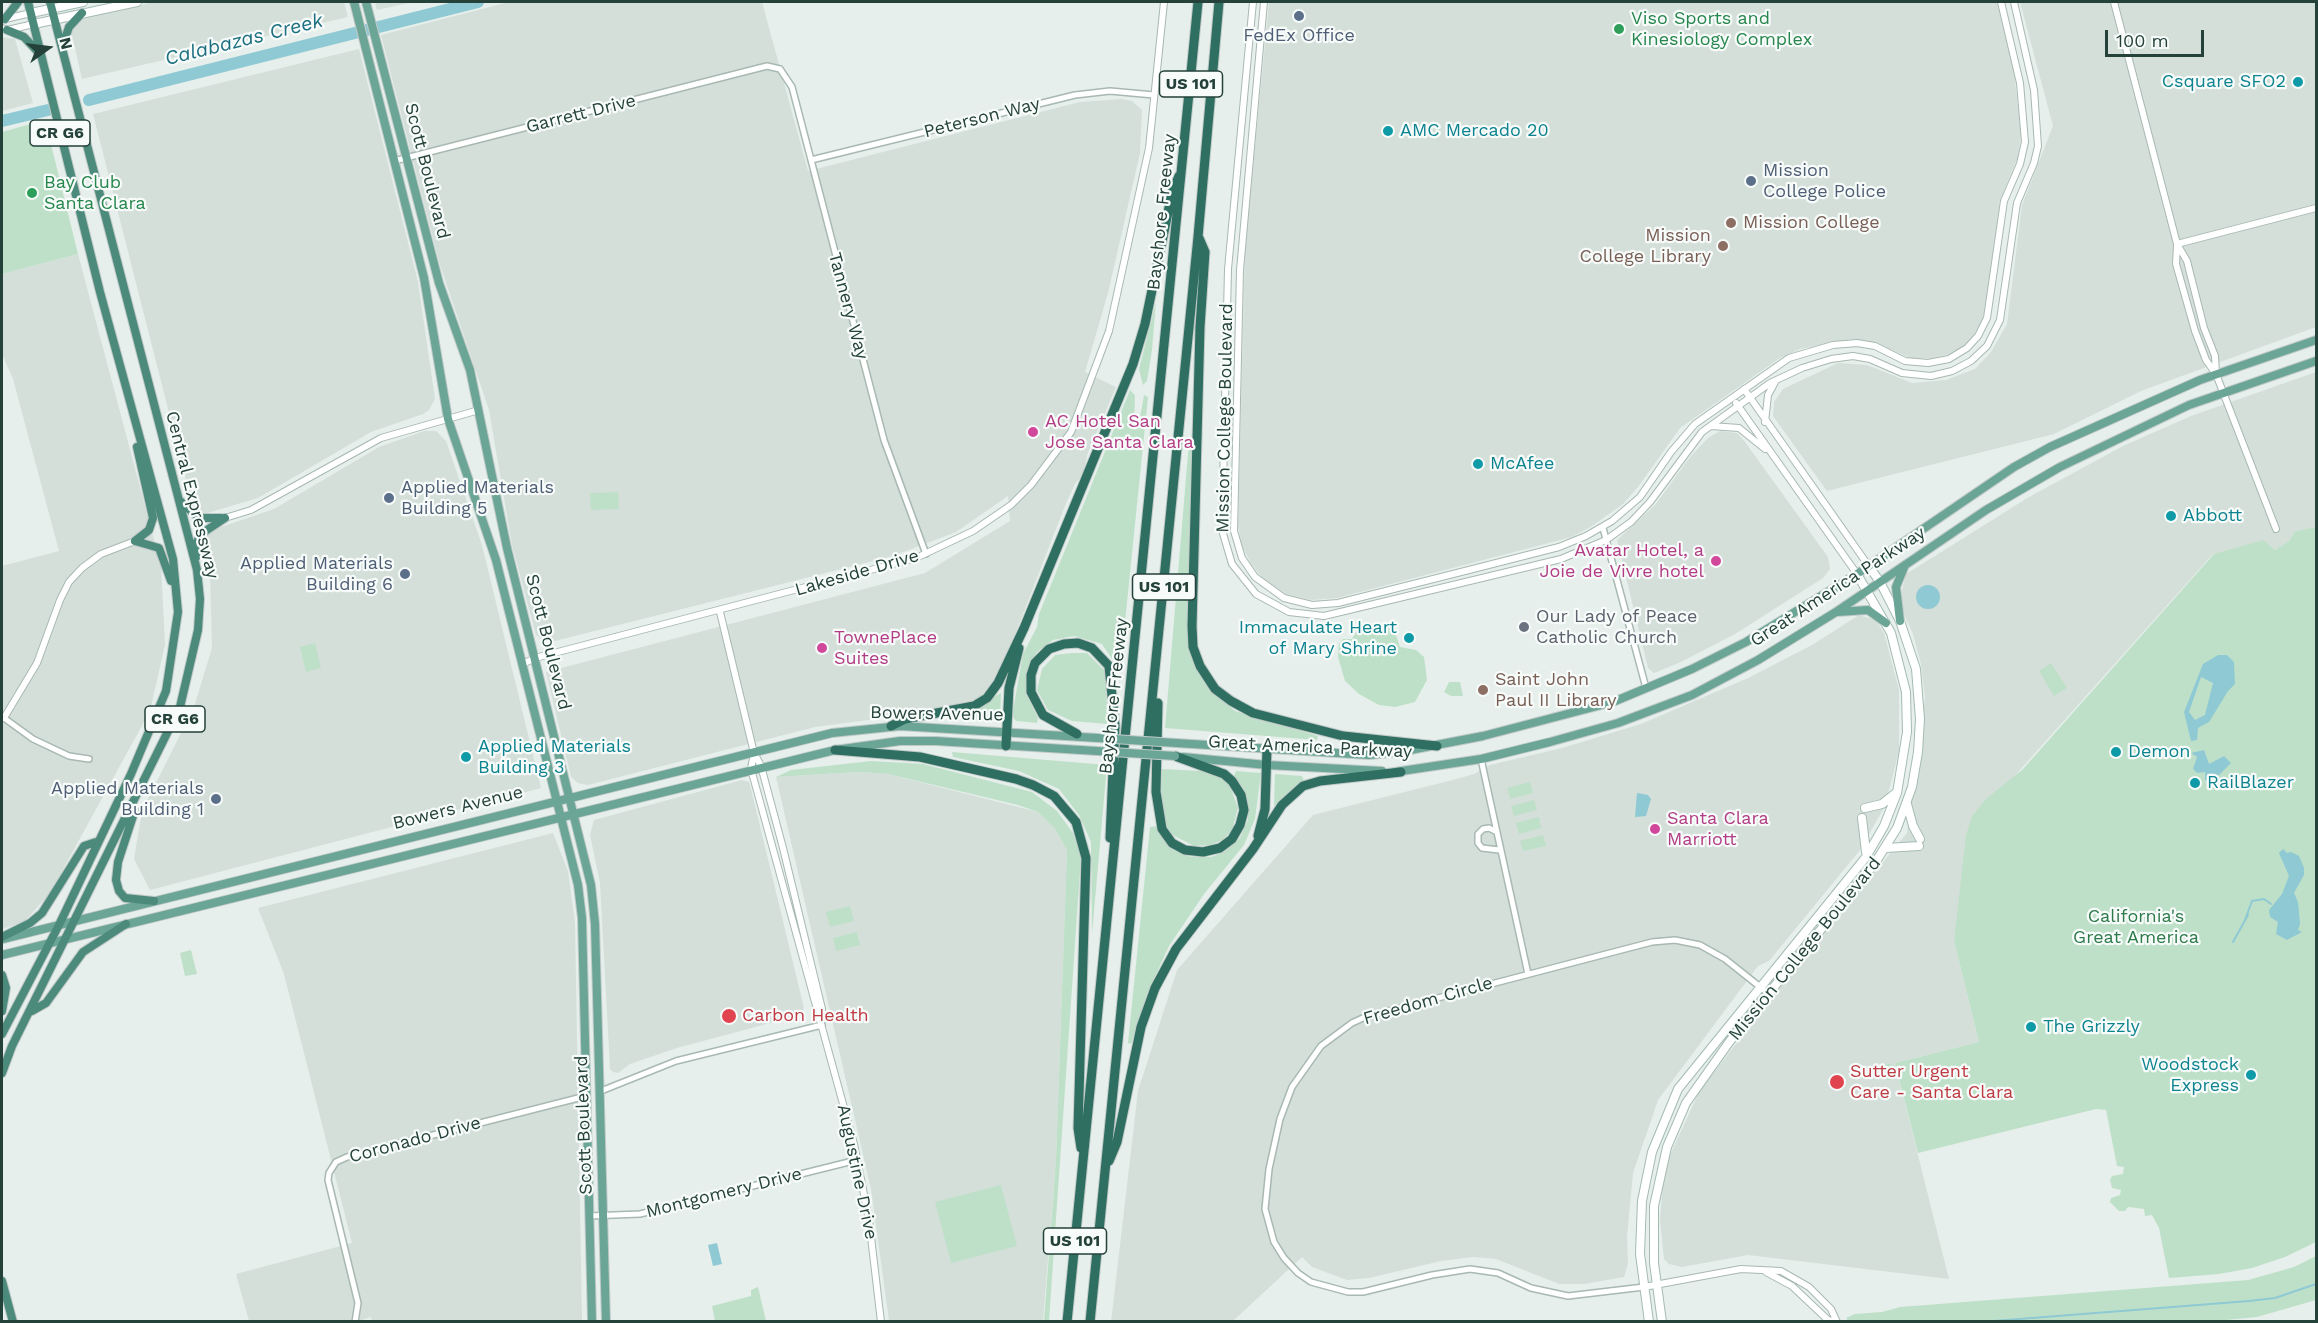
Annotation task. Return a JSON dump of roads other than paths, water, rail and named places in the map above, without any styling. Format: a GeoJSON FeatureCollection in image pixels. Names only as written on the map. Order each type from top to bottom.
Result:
{"type":"FeatureCollection","features":[{"type":"Feature","properties":{"kind":"highway"},"geometry":{"type":"LineString","coordinates":[[18,2],[4,25],[24,37],[42,56]]}},
{"type":"Feature","properties":{"kind":"highway","name":"Central Expressway"},"geometry":{"type":"LineString","coordinates":[[2,1034],[58,925],[149,732],[166,691],[173,662],[178,612],[173,559],[100,292],[28,2]]}},
{"type":"Feature","properties":{"kind":"highway","name":"Bayshore Freeway"},"geometry":{"type":"LineString","coordinates":[[1067,1322],[1198,2]]}},
{"type":"Feature","properties":{"kind":"highway","name":"Bayshore Freeway"},"geometry":{"type":"LineString","coordinates":[[1090,1322],[1159,640],[1220,2]]}},
{"type":"Feature","properties":{"kind":"highway","name":"Central Expressway"},"geometry":{"type":"LineString","coordinates":[[2,1073],[12,1046],[180,708],[198,630],[200,599],[197,570],[51,5]]}},
{"type":"Feature","properties":{"kind":"highway"},"geometry":{"type":"LineString","coordinates":[[62,48],[69,27],[82,13]]}},
{"type":"Feature","properties":{"kind":"highway"},"geometry":{"type":"LineString","coordinates":[[891,726],[906,719],[962,711],[987,698],[998,683],[1024,628],[1133,364],[1145,324],[1172,194],[1183,167]]}},
{"type":"Feature","properties":{"kind":"highway"},"geometry":{"type":"LineString","coordinates":[[1198,237],[1205,252],[1200,327],[1192,626],[1193,646],[1200,666],[1215,689],[1253,713],[1343,736],[1437,747]]}},
{"type":"Feature","properties":{"kind":"highway"},"geometry":{"type":"LineString","coordinates":[[134,417],[134,433],[153,518],[149,530],[135,541]]}},
{"type":"Feature","properties":{"kind":"highway"},"geometry":{"type":"LineString","coordinates":[[177,498],[199,518],[225,518]]}},
{"type":"Feature","properties":{"kind":"highway"},"geometry":{"type":"LineString","coordinates":[[197,570],[199,537],[207,528],[225,518]]}},
{"type":"Feature","properties":{"kind":"highway"},"geometry":{"type":"LineString","coordinates":[[135,541],[159,548],[168,568],[173,586],[173,662]]}},
{"type":"Feature","properties":{"kind":"highway"},"geometry":{"type":"LineString","coordinates":[[1006,746],[1009,688],[1024,628]]}},
{"type":"Feature","properties":{"kind":"highway"},"geometry":{"type":"LineString","coordinates":[[1159,640],[1156,792],[1160,825],[1172,843],[1185,850],[1203,852],[1220,848],[1232,839],[1240,825],[1244,810],[1237,788],[1224,774],[1213,768],[1175,756]]}},
{"type":"Feature","properties":{"kind":"highway"},"geometry":{"type":"LineString","coordinates":[[1077,734],[1042,715],[1031,692],[1031,675],[1035,663],[1043,653],[1064,644],[1085,644],[1098,652],[1109,666],[1112,679],[1115,726],[1106,936]]}},
{"type":"Feature","properties":{"kind":"highway"},"geometry":{"type":"LineString","coordinates":[[1253,849],[1265,809],[1267,748]]}},
{"type":"Feature","properties":{"kind":"highway"},"geometry":{"type":"LineString","coordinates":[[834,750],[920,757],[1033,784],[1054,796],[1076,822],[1086,858],[1078,1128],[1083,1160]]}},
{"type":"Feature","properties":{"kind":"highway"},"geometry":{"type":"LineString","coordinates":[[1105,1172],[1117,1142],[1141,1027],[1155,988],[1176,949],[1253,849],[1282,805],[1303,786],[1320,781],[1401,772]]}},
{"type":"Feature","properties":{"kind":"highway"},"geometry":{"type":"LineString","coordinates":[[139,793],[118,862],[116,880],[119,891],[125,898],[154,901]]}},
{"type":"Feature","properties":{"kind":"highway"},"geometry":{"type":"LineString","coordinates":[[2,938],[30,923],[42,913],[84,846],[96,842]]}},
{"type":"Feature","properties":{"kind":"highway"},"geometry":{"type":"LineString","coordinates":[[31,1011],[46,1003],[83,952],[126,924]]}},
{"type":"Feature","properties":{"kind":"highway"},"geometry":{"type":"LineString","coordinates":[[2,975],[6,988],[2,1011]]}},
{"type":"Feature","properties":{"kind":"highway"},"geometry":{"type":"LineString","coordinates":[[2,1281],[13,1322]]}},
{"type":"Feature","properties":{"kind":"main road"},"geometry":{"type":"LineString","coordinates":[[31,13],[51,5],[82,2]]}},
{"type":"Feature","properties":{"kind":"main road"},"geometry":{"type":"LineString","coordinates":[[34,24],[137,2]]}},
{"type":"Feature","properties":{"kind":"main road","name":"Scott Boulevard"},"geometry":{"type":"LineString","coordinates":[[354,2],[424,278],[448,419],[496,560],[578,885],[582,918],[592,1322]]}},
{"type":"Feature","properties":{"kind":"main road","name":"Scott Boulevard"},"geometry":{"type":"LineString","coordinates":[[366,2],[439,283],[470,370],[507,548],[573,813],[594,908],[606,1322]]}},
{"type":"Feature","properties":{"kind":"main road","name":"Great America Parkway"},"geometry":{"type":"LineString","coordinates":[[1176,743],[1369,755],[1437,747],[1613,702],[1746,642],[1857,574],[2014,467],[2116,416],[2216,374],[2316,340]]}},
{"type":"Feature","properties":{"kind":"main road","name":"Great America Parkway"},"geometry":{"type":"LineString","coordinates":[[1175,756],[1267,765],[1401,772],[1481,759],[1618,723],[1692,695],[1758,660],[1836,612],[1986,510],[2060,467],[2146,424],[2222,392],[2316,360]]}},
{"type":"Feature","properties":{"kind":"main road"},"geometry":{"type":"LineString","coordinates":[[1900,621],[1896,587],[1907,562]]}},
{"type":"Feature","properties":{"kind":"main road","name":"Mission College Boulevard"},"geometry":{"type":"LineString","coordinates":[[1662,1322],[1656,1283],[1653,1225],[1659,1173],[1667,1147],[1686,1103],[1702,1077],[1860,884],[1886,848],[1907,802],[1918,752],[1920,705],[1914,660],[1900,621],[1880,582],[1868,565]]}},
{"type":"Feature","properties":{"kind":"main road","name":"Mission College Boulevard"},"geometry":{"type":"LineString","coordinates":[[1649,1322],[1640,1254],[1642,1201],[1656,1140],[1678,1089],[1866,857],[1884,826],[1897,793],[1906,750],[1907,712],[1899,659],[1886,623],[1857,574]]}},
{"type":"Feature","properties":{"kind":"main road"},"geometry":{"type":"LineString","coordinates":[[1836,612],[1868,610],[1886,623]]}},
{"type":"Feature","properties":{"kind":"main road","name":"Bowers Avenue"},"geometry":{"type":"LineString","coordinates":[[2,938],[832,733],[891,726],[1077,734],[1098,738],[1176,743]]}},
{"type":"Feature","properties":{"kind":"main road","name":"Bowers Avenue"},"geometry":{"type":"LineString","coordinates":[[2,955],[761,766],[834,750],[900,741],[1175,756]]}},
{"type":"Feature","properties":{"kind":"main road"},"geometry":{"type":"LineString","coordinates":[[1865,808],[1882,804],[1897,793]]}},
{"type":"Feature","properties":{"kind":"main road"},"geometry":{"type":"LineString","coordinates":[[1886,848],[1919,842],[1907,802]]}},
{"type":"Feature","properties":{"kind":"main road"},"geometry":{"type":"LineString","coordinates":[[1863,818],[1868,844],[1866,857]]}},
{"type":"Feature","properties":{"kind":"main road"},"geometry":{"type":"LineString","coordinates":[[585,1096],[601,1091]]}},
{"type":"Feature","properties":{"kind":"street","name":"Lakeside Drive"},"geometry":{"type":"LineString","coordinates":[[523,664],[535,658],[720,612],[926,554],[973,531],[1011,505],[1031,485],[1071,432],[1110,331],[1149,148],[1164,2]]}},
{"type":"Feature","properties":{"kind":"street","name":"Mission College Boulevard"},"geometry":{"type":"LineString","coordinates":[[1253,2],[1231,231],[1224,359],[1222,530],[1227,553],[1237,572],[1256,594],[1281,609],[1296,614],[1324,616],[1561,559],[1606,540],[1631,522],[1650,502],[1689,446],[1710,426],[1749,398],[1802,368],[1843,356],[1870,359],[1912,375],[1941,375],[1971,361],[1993,337],[2002,309],[2017,203],[2034,163],[2038,146],[2033,81],[2014,2]]}},
{"type":"Feature","properties":{"kind":"street","name":"Mission College Boulevard"},"geometry":{"type":"LineString","coordinates":[[1264,2],[1245,199],[1238,309],[1234,531],[1246,566],[1265,587],[1284,598],[1304,604],[1326,604],[1559,547],[1603,528],[1640,497],[1687,433],[1789,358],[1833,345],[1857,343],[1875,346],[1905,361],[1928,363],[1957,355],[1978,336],[1990,308],[2004,201],[2020,164],[2025,142],[2020,83],[2001,2]]}},
{"type":"Feature","properties":{"kind":"street"},"geometry":{"type":"LineString","coordinates":[[2114,2],[2177,244],[2187,261],[2204,328],[2215,356],[2216,374],[2276,529]]}},
{"type":"Feature","properties":{"kind":"street"},"geometry":{"type":"LineString","coordinates":[[4,25],[31,13]]}},
{"type":"Feature","properties":{"kind":"street"},"geometry":{"type":"LineString","coordinates":[[4,25],[34,24]]}},
{"type":"Feature","properties":{"kind":"street","name":"Garrett Drive"},"geometry":{"type":"LineString","coordinates":[[394,161],[768,66]]}},
{"type":"Feature","properties":{"kind":"street","name":"Tannery Way"},"geometry":{"type":"LineString","coordinates":[[768,66],[780,69],[789,79],[884,440],[926,554]]}},
{"type":"Feature","properties":{"kind":"street","name":"Peterson Way"},"geometry":{"type":"LineString","coordinates":[[811,160],[1075,95],[1110,91],[1154,95]]}},
{"type":"Feature","properties":{"kind":"street"},"geometry":{"type":"LineString","coordinates":[[2177,244],[2316,208]]}},
{"type":"Feature","properties":{"kind":"street"},"geometry":{"type":"LineString","coordinates":[[2177,244],[2176,264],[2188,308],[2206,360],[2216,374]]}},
{"type":"Feature","properties":{"kind":"street"},"geometry":{"type":"LineString","coordinates":[[1765,422],[1768,395],[1775,382]]}},
{"type":"Feature","properties":{"kind":"street","name":"Mission College Boulevard"},"geometry":{"type":"LineString","coordinates":[[1744,389],[1765,422],[1868,565]]}},
{"type":"Feature","properties":{"kind":"street","name":"Mission College Boulevard"},"geometry":{"type":"LineString","coordinates":[[1732,398],[1857,574]]}},
{"type":"Feature","properties":{"kind":"street"},"geometry":{"type":"LineString","coordinates":[[225,518],[251,510],[381,438],[479,410]]}},
{"type":"Feature","properties":{"kind":"street"},"geometry":{"type":"LineString","coordinates":[[1710,426],[1738,428],[1770,452]]}},
{"type":"Feature","properties":{"kind":"street"},"geometry":{"type":"LineString","coordinates":[[1603,528],[1646,688]]}},
{"type":"Feature","properties":{"kind":"street"},"geometry":{"type":"LineString","coordinates":[[89,759],[69,756],[33,739],[3,717],[40,657],[60,600],[69,582],[82,568],[102,554],[135,541]]}},
{"type":"Feature","properties":{"kind":"street","name":"Augustine Drive"},"geometry":{"type":"LineString","coordinates":[[720,612],[754,753],[761,766],[822,1009],[822,1025]]}},
{"type":"Feature","properties":{"kind":"street","name":"Augustine Drive"},"geometry":{"type":"LineString","coordinates":[[754,753],[751,769],[857,1160],[868,1220],[881,1322]]}},
{"type":"Feature","properties":{"kind":"street"},"geometry":{"type":"LineString","coordinates":[[1481,759],[1499,850],[1528,974]]}},
{"type":"Feature","properties":{"kind":"street"},"geometry":{"type":"LineString","coordinates":[[1495,831],[1489,828],[1483,829],[1478,834],[1478,843],[1482,848],[1499,850]]}},
{"type":"Feature","properties":{"kind":"street","name":"Freedom Circle"},"geometry":{"type":"LineString","coordinates":[[1644,1287],[1568,1296],[1531,1288],[1498,1273],[1470,1269],[1432,1275],[1363,1292],[1348,1292],[1325,1287],[1298,1273],[1284,1258],[1274,1242],[1267,1223],[1264,1197],[1280,1119],[1292,1087],[1321,1046],[1352,1023],[1378,1012],[1652,942],[1676,940],[1700,945],[1711,950],[1769,994]]}},
{"type":"Feature","properties":{"kind":"street"},"geometry":{"type":"LineString","coordinates":[[601,1091],[676,1061],[822,1025]]}},
{"type":"Feature","properties":{"kind":"street","name":"Coronado Drive"},"geometry":{"type":"LineString","coordinates":[[355,1322],[358,1303],[328,1180],[328,1173],[336,1162],[347,1157],[585,1096]]}},
{"type":"Feature","properties":{"kind":"street","name":"Montgomery Drive"},"geometry":{"type":"LineString","coordinates":[[589,1216],[640,1214],[857,1160]]}},
{"type":"Feature","properties":{"kind":"street"},"geometry":{"type":"LineString","coordinates":[[1644,1287],[1741,1269],[1761,1269],[1792,1286],[1828,1320],[1836,1322]]}},
{"type":"Feature","properties":{"kind":"water"},"geometry":{"type":"Polygon","coordinates":[[[1928,585],[1933,586],[1939,592],[1939,602],[1933,608],[1928,609],[1923,608],[1917,602],[1916,597],[1917,592],[1923,586],[1928,585]]]}},
{"type":"Feature","properties":{"kind":"water"},"geometry":{"type":"Polygon","coordinates":[[[2218,655],[2227,655],[2234,662],[2235,684],[2228,691],[2209,722],[2198,728],[2197,740],[2191,741],[2184,712],[2203,664],[2218,655]],[[2201,677],[2189,712],[2195,720],[2205,715],[2213,683],[2201,677]]]}},
{"type":"Feature","properties":{"kind":"water"},"geometry":{"type":"Polygon","coordinates":[[[2204,750],[2209,764],[2224,756],[2231,763],[2213,781],[2205,780],[2205,772],[2197,773],[2193,769],[2197,757],[2191,753],[2204,750]]]}},
{"type":"Feature","properties":{"kind":"water"},"geometry":{"type":"Polygon","coordinates":[[[1637,793],[1648,795],[1651,799],[1646,816],[1635,817],[1637,793]]]}},
{"type":"Feature","properties":{"kind":"water"},"geometry":{"type":"Polygon","coordinates":[[[2283,849],[2287,853],[2291,852],[2299,856],[2304,868],[2304,875],[2294,893],[2298,902],[2300,924],[2298,930],[2302,932],[2287,940],[2276,934],[2278,922],[2270,917],[2269,910],[2282,894],[2289,876],[2279,853],[2283,849]]]}},
{"type":"Feature","properties":{"kind":"water"},"geometry":{"type":"Polygon","coordinates":[[[717,1243],[722,1264],[713,1266],[708,1245],[717,1243]]]}},
{"type":"Feature","properties":{"kind":"waterway","name":"Calabazas Creek"},"geometry":{"type":"LineString","coordinates":[[89,100],[478,2]]}},
{"type":"Feature","properties":{"kind":"waterway","name":"Calabazas Creek"},"geometry":{"type":"LineString","coordinates":[[2,121],[48,110]]}},
{"type":"Feature","properties":{"kind":"waterway"},"geometry":{"type":"LineString","coordinates":[[2245,920],[2252,901],[2264,899],[2271,904]]}},
{"type":"Feature","properties":{"kind":"waterway"},"geometry":{"type":"LineString","coordinates":[[2233,942],[2248,915]]}},
{"type":"Feature","properties":{"kind":"waterway"},"geometry":{"type":"LineString","coordinates":[[1981,1322],[2249,1301],[2275,1298],[2316,1284]]}},
{"type":"Feature","properties":{"kind":"place","name":"FedEx Office"},"geometry":{"type":"Point","coordinates":[1299,16]}},
{"type":"Feature","properties":{"kind":"place","name":"Viso Sports and Kinesiology Complex"},"geometry":{"type":"Point","coordinates":[1619,29]}},
{"type":"Feature","properties":{"kind":"place","name":"Csquare SFO2"},"geometry":{"type":"Point","coordinates":[2298,82]}},
{"type":"Feature","properties":{"kind":"place","name":"AMC Mercado 20"},"geometry":{"type":"Point","coordinates":[1388,131]}},
{"type":"Feature","properties":{"kind":"place","name":"Mission College Police"},"geometry":{"type":"Point","coordinates":[1751,181]}},
{"type":"Feature","properties":{"kind":"place","name":"Bay Club Santa Clara"},"geometry":{"type":"Point","coordinates":[32,193]}},
{"type":"Feature","properties":{"kind":"place","name":"Mission College"},"geometry":{"type":"Point","coordinates":[1731,223]}},
{"type":"Feature","properties":{"kind":"place","name":"Mission College Library"},"geometry":{"type":"Point","coordinates":[1723,246]}},
{"type":"Feature","properties":{"kind":"place","name":"AC Hotel San Jose Santa Clara"},"geometry":{"type":"Point","coordinates":[1033,432]}},
{"type":"Feature","properties":{"kind":"place","name":"McAfee"},"geometry":{"type":"Point","coordinates":[1478,464]}},
{"type":"Feature","properties":{"kind":"place","name":"Applied Materials Building 5"},"geometry":{"type":"Point","coordinates":[389,498]}},
{"type":"Feature","properties":{"kind":"place","name":"Abbott"},"geometry":{"type":"Point","coordinates":[2171,516]}},
{"type":"Feature","properties":{"kind":"place","name":"Avatar Hotel, a Joie de Vivre hotel"},"geometry":{"type":"Point","coordinates":[1716,561]}},
{"type":"Feature","properties":{"kind":"place","name":"Applied Materials Building 6"},"geometry":{"type":"Point","coordinates":[405,574]}},
{"type":"Feature","properties":{"kind":"place","name":"Our Lady of Peace Catholic Church"},"geometry":{"type":"Point","coordinates":[1524,627]}},
{"type":"Feature","properties":{"kind":"place","name":"Immaculate Heart of Mary Shrine"},"geometry":{"type":"Point","coordinates":[1409,638]}},
{"type":"Feature","properties":{"kind":"place","name":"TownePlace Suites"},"geometry":{"type":"Point","coordinates":[822,648]}},
{"type":"Feature","properties":{"kind":"place","name":"Saint John Paul II Library"},"geometry":{"type":"Point","coordinates":[1483,690]}},
{"type":"Feature","properties":{"kind":"place","name":"Demon"},"geometry":{"type":"Point","coordinates":[2116,752]}},
{"type":"Feature","properties":{"kind":"place","name":"Applied Materials Building 3"},"geometry":{"type":"Point","coordinates":[466,757]}},
{"type":"Feature","properties":{"kind":"place","name":"RailBlazer"},"geometry":{"type":"Point","coordinates":[2195,783]}},
{"type":"Feature","properties":{"kind":"place","name":"Applied Materials Building 1"},"geometry":{"type":"Point","coordinates":[216,799]}},
{"type":"Feature","properties":{"kind":"place","name":"Santa Clara Marriott"},"geometry":{"type":"Point","coordinates":[1655,829]}},
{"type":"Feature","properties":{"kind":"place","name":"Carbon Health"},"geometry":{"type":"Point","coordinates":[729,1016]}},
{"type":"Feature","properties":{"kind":"place","name":"The Grizzly"},"geometry":{"type":"Point","coordinates":[2031,1027]}},
{"type":"Feature","properties":{"kind":"place","name":"Woodstock Express"},"geometry":{"type":"Point","coordinates":[2251,1075]}},
{"type":"Feature","properties":{"kind":"place","name":"Sutter Urgent Care - Santa Clara"},"geometry":{"type":"Point","coordinates":[1837,1082]}},
{"type":"Feature","properties":{"kind":"park label","name":"California's Great America"},"geometry":{"type":"Point","coordinates":[2136,927]}}]}
